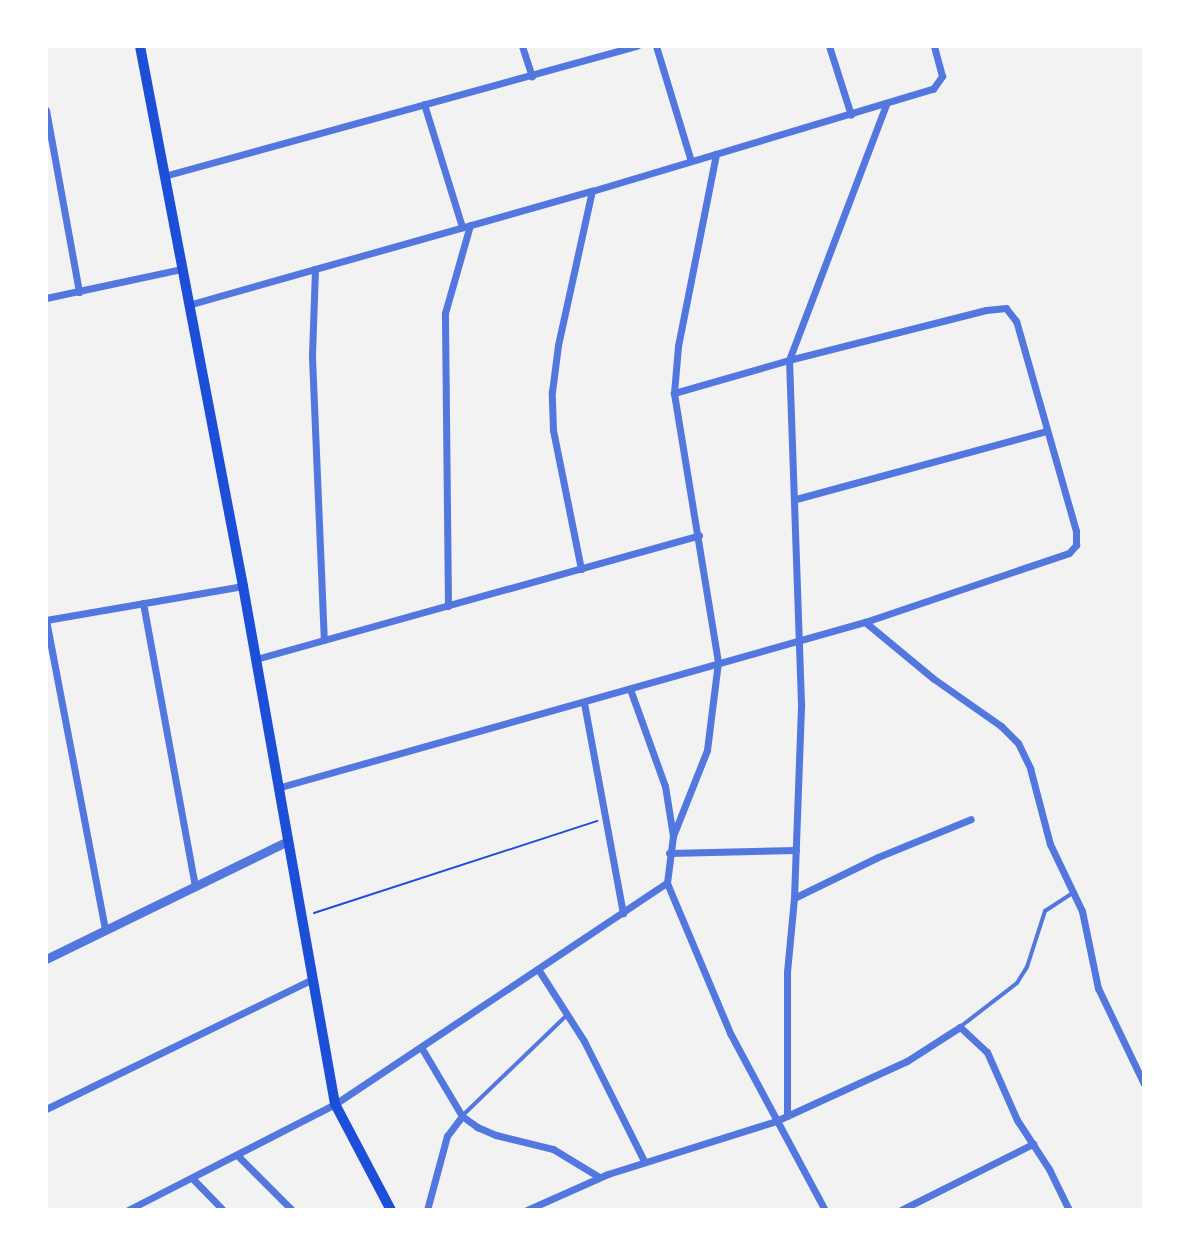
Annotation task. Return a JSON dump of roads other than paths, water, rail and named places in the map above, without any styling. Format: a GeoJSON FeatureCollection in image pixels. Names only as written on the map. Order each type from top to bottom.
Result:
{"type":"FeatureCollection","features":[{"type":"Feature","properties":{"kind":"main road"},"geometry":{"type":"LineString","coordinates":[[143,47],[335,1104],[390,1210]]}},
{"type":"Feature","properties":{"kind":"street"},"geometry":{"type":"LineString","coordinates":[[522,46],[532,76]]}},
{"type":"Feature","properties":{"kind":"street"},"geometry":{"type":"LineString","coordinates":[[164,176],[637,46]]}},
{"type":"Feature","properties":{"kind":"street"},"geometry":{"type":"LineString","coordinates":[[656,46],[691,161]]}},
{"type":"Feature","properties":{"kind":"street"},"geometry":{"type":"LineString","coordinates":[[829,46],[851,115]]}},
{"type":"Feature","properties":{"kind":"street"},"geometry":{"type":"LineString","coordinates":[[188,305],[592,191],[933,89],[942,76],[934,46]]}},
{"type":"Feature","properties":{"kind":"street"},"geometry":{"type":"LineString","coordinates":[[424,104],[466,226],[445,313],[448,606]]}},
{"type":"Feature","properties":{"kind":"street"},"geometry":{"type":"LineString","coordinates":[[787,1116],[787,972],[796,850],[800,640],[789,360],[886,105]]}},
{"type":"Feature","properties":{"kind":"street"},"geometry":{"type":"LineString","coordinates":[[46,110],[79,292]]}},
{"type":"Feature","properties":{"kind":"street"},"geometry":{"type":"LineString","coordinates":[[716,154],[681,332],[674,393],[718,662],[707,750],[673,836],[667,883],[730,1033],[825,1210]]}},
{"type":"Feature","properties":{"kind":"street"},"geometry":{"type":"LineString","coordinates":[[581,569],[553,430],[552,392],[558,345],[592,191]]}},
{"type":"Feature","properties":{"kind":"street"},"geometry":{"type":"LineString","coordinates":[[46,298],[181,269]]}},
{"type":"Feature","properties":{"kind":"street"},"geometry":{"type":"LineString","coordinates":[[315,269],[312,357],[324,640]]}},
{"type":"Feature","properties":{"kind":"street"},"geometry":{"type":"LineString","coordinates":[[277,788],[865,622],[1069,553],[1076,545],[1076,531],[1016,321],[1006,308],[986,310],[789,360],[674,393]]}},
{"type":"Feature","properties":{"kind":"street"},"geometry":{"type":"LineString","coordinates":[[796,499],[1047,431]]}},
{"type":"Feature","properties":{"kind":"street"},"geometry":{"type":"LineString","coordinates":[[256,659],[699,535]]}},
{"type":"Feature","properties":{"kind":"street"},"geometry":{"type":"LineString","coordinates":[[105,930],[46,620],[243,586]]}},
{"type":"Feature","properties":{"kind":"street"},"geometry":{"type":"LineString","coordinates":[[143,603],[195,886]]}},
{"type":"Feature","properties":{"kind":"street"},"geometry":{"type":"LineString","coordinates":[[865,622],[934,679],[1001,726],[1018,743],[1030,768],[1050,844],[1074,892],[1089,933],[1098,988],[1143,1078]]}},
{"type":"Feature","properties":{"kind":"street"},"geometry":{"type":"LineString","coordinates":[[630,689],[665,786],[673,836]]}},
{"type":"Feature","properties":{"kind":"street"},"geometry":{"type":"LineString","coordinates":[[584,703],[623,913]]}},
{"type":"Feature","properties":{"kind":"street"},"geometry":{"type":"LineString","coordinates":[[794,898],[901,846],[971,819]]}},
{"type":"Feature","properties":{"kind":"street"},"geometry":{"type":"LineString","coordinates":[[46,959],[288,841]]}},
{"type":"Feature","properties":{"kind":"street"},"geometry":{"type":"LineString","coordinates":[[669,853],[796,850]]}},
{"type":"Feature","properties":{"kind":"street"},"geometry":{"type":"LineString","coordinates":[[128,1210],[335,1104],[667,883]]}},
{"type":"Feature","properties":{"kind":"street"},"geometry":{"type":"LineString","coordinates":[[538,969],[568,1014],[644,1161]]}},
{"type":"Feature","properties":{"kind":"street"},"geometry":{"type":"LineString","coordinates":[[46,1109],[313,979]]}},
{"type":"Feature","properties":{"kind":"street"},"geometry":{"type":"LineString","coordinates":[[527,1210],[599,1177],[776,1121],[907,1061],[960,1027],[978,1040],[987,1052],[1017,1120],[1069,1210]]}},
{"type":"Feature","properties":{"kind":"street"},"geometry":{"type":"LineString","coordinates":[[421,1047],[462,1116],[496,1135],[553,1149],[599,1177]]}},
{"type":"Feature","properties":{"kind":"street"},"geometry":{"type":"LineString","coordinates":[[427,1210],[447,1136],[462,1116]]}},
{"type":"Feature","properties":{"kind":"street"},"geometry":{"type":"LineString","coordinates":[[901,1210],[1033,1144]]}},
{"type":"Feature","properties":{"kind":"street"},"geometry":{"type":"LineString","coordinates":[[238,1156],[292,1210]]}},
{"type":"Feature","properties":{"kind":"street"},"geometry":{"type":"LineString","coordinates":[[193,1179],[223,1210]]}},
{"type":"Feature","properties":{"kind":"street"},"geometry":{"type":"LineString","coordinates":[[148,1201],[151,1210]]}},
{"type":"Feature","properties":{"kind":"lane"},"geometry":{"type":"LineString","coordinates":[[960,1027],[1017,983],[1027,967],[1045,911],[1074,892]]}},
{"type":"Feature","properties":{"kind":"lane"},"geometry":{"type":"LineString","coordinates":[[462,1116],[568,1014]]}}]}
